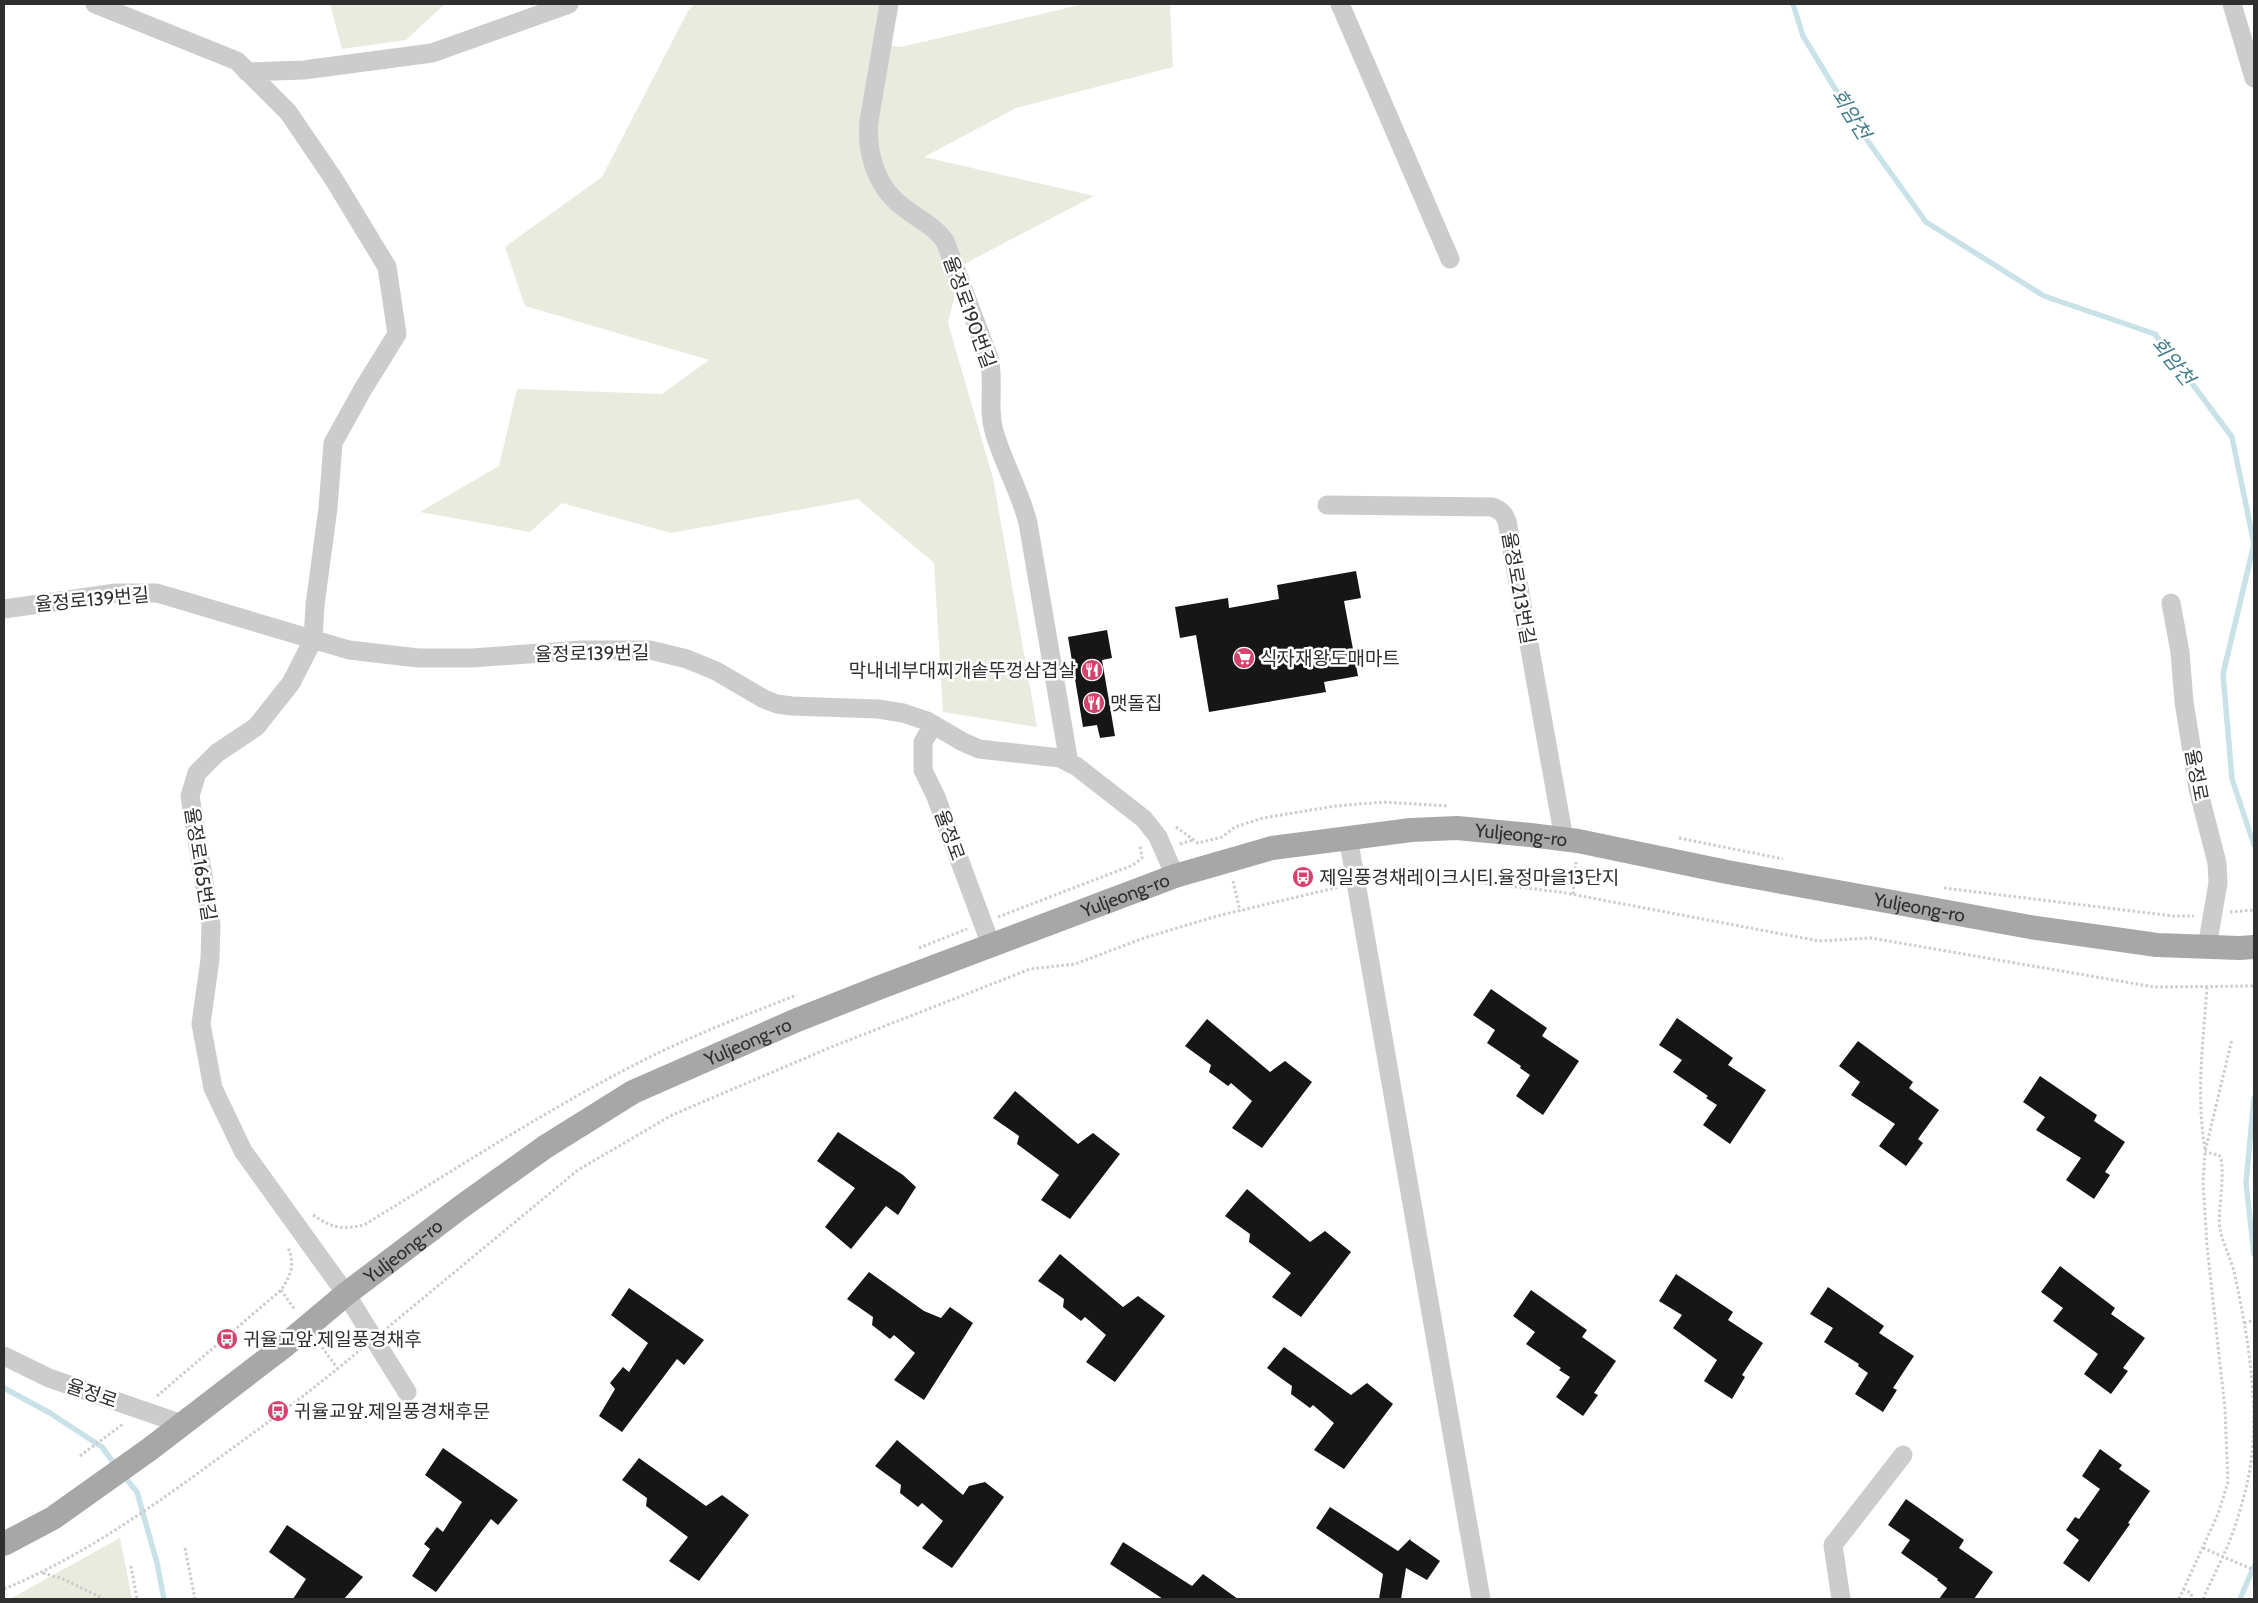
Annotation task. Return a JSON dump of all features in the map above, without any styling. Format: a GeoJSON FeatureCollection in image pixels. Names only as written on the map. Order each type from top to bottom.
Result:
{"type":"FeatureCollection","features":[{"type":"Feature","properties":{"kind":"main road","name":"Yuljeong-ro"},"geometry":{"type":"LineString","coordinates":[[4,1544],[53,1518],[150,1450],[283,1347],[346,1294],[545,1147],[633,1092],[797,1020],[991,945],[1175,876],[1272,848],[1411,830],[1457,828],[1564,839],[1727,872],[2030,927],[2158,945],[2247,947]]}},
{"type":"Feature","properties":{"kind":"street","name":"율정로165번길"},"geometry":{"type":"LineString","coordinates":[[94,4],[237,61],[288,112],[333,178],[387,268],[397,334],[333,443],[328,508],[315,605],[313,640],[292,682],[256,727],[217,753],[197,773],[190,796],[211,926],[210,959],[201,1024],[213,1088],[243,1151],[346,1294],[407,1392]]}},
{"type":"Feature","properties":{"kind":"street"},"geometry":{"type":"LineString","coordinates":[[248,72],[304,70],[432,53],[569,4]]}},
{"type":"Feature","properties":{"kind":"street","name":"율정로190번길"},"geometry":{"type":"LineString","coordinates":[[889,4],[869,121],[867,139],[870,158],[889,193],[901,206],[937,231],[944,241],[989,358],[992,370],[993,430],[1024,505],[1069,763]]}},
{"type":"Feature","properties":{"kind":"street"},"geometry":{"type":"LineString","coordinates":[[1340,4],[1450,259]]}},
{"type":"Feature","properties":{"kind":"street"},"geometry":{"type":"LineString","coordinates":[[2232,4],[2254,78]]}},
{"type":"Feature","properties":{"kind":"street","name":"율정로213번길"},"geometry":{"type":"LineString","coordinates":[[1327,505],[1492,507],[1504,515],[1507,521],[1564,839]]}},
{"type":"Feature","properties":{"kind":"street","name":"율정로139번길"},"geometry":{"type":"LineString","coordinates":[[4,608],[116,593],[158,593],[349,650],[418,658],[472,658],[582,650],[650,650],[687,659],[716,671],[764,699],[777,704],[878,709],[903,713],[933,725],[962,742],[979,749],[1060,758],[1128,804],[1144,819],[1158,837],[1175,876]]}},
{"type":"Feature","properties":{"kind":"street","name":"율정로"},"geometry":{"type":"LineString","coordinates":[[2171,603],[2180,652],[2184,702],[2198,790],[2217,863],[2218,883],[2207,947]]}},
{"type":"Feature","properties":{"kind":"street","name":"율정로"},"geometry":{"type":"LineString","coordinates":[[933,725],[923,742],[923,770],[936,797],[991,945]]}},
{"type":"Feature","properties":{"kind":"street"},"geometry":{"type":"LineString","coordinates":[[1348,837],[1481,1599]]}},
{"type":"Feature","properties":{"kind":"street","name":"율정로"},"geometry":{"type":"LineString","coordinates":[[4,1356],[49,1378],[139,1412],[182,1424]]}},
{"type":"Feature","properties":{"kind":"street"},"geometry":{"type":"LineString","coordinates":[[1841,1599],[1833,1545],[1903,1455]]}},
{"type":"Feature","properties":{"kind":"path"},"geometry":{"type":"LineString","coordinates":[[1176,827],[1198,843]]}},
{"type":"Feature","properties":{"kind":"path"},"geometry":{"type":"LineString","coordinates":[[1676,838],[1792,860]]}},
{"type":"Feature","properties":{"kind":"path"},"geometry":{"type":"LineString","coordinates":[[4,1589],[43,1573],[125,1526],[318,1385],[578,1170],[672,1115],[829,1048],[1030,969],[1075,964],[1144,938],[1217,916],[1365,881],[1448,879],[1560,892],[1819,941],[1871,938],[2154,987],[2207,988],[2254,986]]}},
{"type":"Feature","properties":{"kind":"path"},"geometry":{"type":"LineString","coordinates":[[1937,887],[2173,916],[2254,910]]}},
{"type":"Feature","properties":{"kind":"path"},"geometry":{"type":"LineString","coordinates":[[2178,1599],[2218,1514],[2228,1482],[2225,1409],[2204,1205],[2205,1152],[2200,1118],[2200,1079],[2207,988]]}},
{"type":"Feature","properties":{"kind":"path"},"geometry":{"type":"LineString","coordinates":[[2205,1152],[2232,1039]]}},
{"type":"Feature","properties":{"kind":"path"},"geometry":{"type":"LineString","coordinates":[[2203,1599],[2236,1525],[2252,1454],[2254,1412],[2244,1323],[2235,1274],[2220,1229],[2219,1202],[2223,1164],[2219,1155],[2205,1152]]}},
{"type":"Feature","properties":{"kind":"path"},"geometry":{"type":"LineString","coordinates":[[307,1208],[314,1216],[329,1225],[348,1229]]}},
{"type":"Feature","properties":{"kind":"path"},"geometry":{"type":"LineString","coordinates":[[80,1456],[139,1412],[281,1290],[290,1277],[293,1262],[287,1246]]}},
{"type":"Feature","properties":{"kind":"path"},"geometry":{"type":"LineString","coordinates":[[2244,1323],[2254,1320]]}},
{"type":"Feature","properties":{"kind":"path"},"geometry":{"type":"LineString","coordinates":[[185,1548],[195,1599]]}},
{"type":"Feature","properties":{"kind":"path"},"geometry":{"type":"LineString","coordinates":[[2203,1548],[2254,1570]]}},
{"type":"Feature","properties":{"kind":"path"},"geometry":{"type":"LineString","coordinates":[[131,1566],[137,1599]]}},
{"type":"Feature","properties":{"kind":"path"},"geometry":{"type":"LineString","coordinates":[[43,1573],[63,1579],[104,1599]]}},
{"type":"Feature","properties":{"kind":"path"},"geometry":{"type":"LineString","coordinates":[[2183,1589],[2191,1593],[2192,1599]]}},
{"type":"Feature","properties":{"kind":"shaded area"},"geometry":{"type":"Polygon","coordinates":[[[330,4],[445,4],[406,40],[342,49],[330,4]]]}},
{"type":"Feature","properties":{"kind":"shaded area"},"geometry":{"type":"Polygon","coordinates":[[[694,4],[897,4],[885,45],[901,47],[1084,4],[1170,4],[1173,67],[1016,108],[924,157],[1094,196],[962,265],[948,323],[993,478],[1037,727],[943,712],[934,563],[858,499],[671,533],[562,503],[530,532],[420,512],[499,466],[517,389],[662,394],[709,360],[525,306],[505,247],[602,177],[688,11],[694,4]]]}},
{"type":"Feature","properties":{"kind":"shaded area"},"geometry":{"type":"Polygon","coordinates":[[[120,1538],[132,1599],[10,1599],[120,1538]]]}},
{"type":"Feature","properties":{"kind":"building"},"geometry":{"type":"Polygon","coordinates":[[[1356,571],[1361,598],[1344,601],[1358,676],[1324,682],[1326,692],[1209,712],[1196,635],[1180,638],[1175,607],[1228,598],[1229,608],[1279,599],[1277,585],[1356,571]]]}},
{"type":"Feature","properties":{"kind":"building"},"geometry":{"type":"Polygon","coordinates":[[[1107,630],[1112,658],[1102,660],[1115,736],[1100,738],[1097,725],[1083,727],[1068,637],[1107,630]]]}},
{"type":"Feature","properties":{"kind":"building"},"geometry":{"type":"Polygon","coordinates":[[[1491,989],[1547,1028],[1542,1036],[1579,1061],[1543,1115],[1516,1096],[1530,1075],[1520,1068],[1521,1066],[1487,1043],[1495,1030],[1473,1015],[1491,989]]]}},
{"type":"Feature","properties":{"kind":"building"},"geometry":{"type":"Polygon","coordinates":[[[1677,1018],[1733,1058],[1728,1065],[1766,1090],[1730,1144],[1703,1125],[1717,1105],[1706,1098],[1708,1096],[1673,1072],[1682,1060],[1659,1045],[1677,1018]]]}},
{"type":"Feature","properties":{"kind":"building"},"geometry":{"type":"Polygon","coordinates":[[[1207,1019],[1270,1072],[1285,1061],[1312,1082],[1262,1148],[1232,1128],[1252,1101],[1231,1083],[1228,1086],[1209,1072],[1211,1065],[1185,1046],[1207,1019]]]}},
{"type":"Feature","properties":{"kind":"building"},"geometry":{"type":"Polygon","coordinates":[[[1858,1041],[1913,1082],[1909,1088],[1939,1110],[1918,1139],[1923,1143],[1906,1166],[1879,1146],[1895,1124],[1851,1095],[1860,1082],[1839,1066],[1858,1041]]]}},
{"type":"Feature","properties":{"kind":"building"},"geometry":{"type":"Polygon","coordinates":[[[2040,1076],[2097,1115],[2094,1121],[2125,1142],[2105,1172],[2110,1175],[2094,1199],[2066,1180],[2081,1158],[2036,1130],[2045,1117],[2023,1102],[2040,1076]]]}},
{"type":"Feature","properties":{"kind":"building"},"geometry":{"type":"Polygon","coordinates":[[[1015,1091],[1078,1144],[1093,1133],[1120,1154],[1070,1219],[1041,1200],[1059,1175],[1017,1144],[1019,1136],[993,1118],[1015,1091]]]}},
{"type":"Feature","properties":{"kind":"building"},"geometry":{"type":"Polygon","coordinates":[[[838,1132],[903,1175],[916,1187],[898,1215],[886,1206],[851,1249],[825,1227],[855,1188],[817,1161],[838,1132]]]}},
{"type":"Feature","properties":{"kind":"building"},"geometry":{"type":"Polygon","coordinates":[[[1247,1189],[1310,1242],[1325,1231],[1351,1252],[1301,1317],[1272,1297],[1291,1273],[1249,1242],[1250,1234],[1225,1216],[1247,1189]]]}},
{"type":"Feature","properties":{"kind":"building"},"geometry":{"type":"Polygon","coordinates":[[[1060,1254],[1123,1307],[1138,1296],[1165,1316],[1115,1382],[1086,1362],[1106,1335],[1085,1317],[1081,1321],[1063,1307],[1064,1299],[1038,1281],[1060,1254]]]}},
{"type":"Feature","properties":{"kind":"building"},"geometry":{"type":"Polygon","coordinates":[[[2060,1266],[2115,1308],[2111,1314],[2145,1338],[2123,1368],[2128,1371],[2111,1394],[2084,1374],[2098,1354],[2053,1321],[2063,1308],[2041,1292],[2060,1266]]]}},
{"type":"Feature","properties":{"kind":"building"},"geometry":{"type":"Polygon","coordinates":[[[869,1272],[924,1311],[941,1318],[950,1307],[973,1323],[924,1400],[894,1380],[915,1353],[894,1335],[890,1339],[872,1325],[873,1317],[847,1299],[869,1272]]]}},
{"type":"Feature","properties":{"kind":"building"},"geometry":{"type":"Polygon","coordinates":[[[1676,1274],[1733,1312],[1728,1320],[1763,1343],[1742,1375],[1745,1377],[1732,1399],[1704,1381],[1717,1360],[1673,1328],[1682,1315],[1659,1301],[1676,1274]]]}},
{"type":"Feature","properties":{"kind":"building"},"geometry":{"type":"Polygon","coordinates":[[[1828,1287],[1884,1326],[1879,1333],[1914,1356],[1893,1388],[1897,1390],[1883,1412],[1855,1394],[1868,1373],[1858,1366],[1859,1364],[1824,1342],[1833,1328],[1810,1314],[1828,1287]]]}},
{"type":"Feature","properties":{"kind":"building"},"geometry":{"type":"Polygon","coordinates":[[[629,1288],[704,1340],[684,1365],[677,1359],[622,1432],[599,1416],[615,1389],[610,1383],[623,1367],[629,1372],[648,1343],[611,1315],[629,1288]]]}},
{"type":"Feature","properties":{"kind":"building"},"geometry":{"type":"Polygon","coordinates":[[[1531,1290],[1587,1330],[1582,1337],[1616,1361],[1594,1393],[1598,1395],[1583,1416],[1556,1397],[1570,1377],[1559,1370],[1561,1368],[1526,1344],[1535,1332],[1513,1316],[1531,1290]]]}},
{"type":"Feature","properties":{"kind":"building"},"geometry":{"type":"Polygon","coordinates":[[[1284,1347],[1351,1395],[1367,1383],[1393,1404],[1344,1469],[1314,1450],[1334,1423],[1313,1405],[1310,1408],[1291,1394],[1292,1386],[1267,1368],[1284,1347]]]}},
{"type":"Feature","properties":{"kind":"building"},"geometry":{"type":"Polygon","coordinates":[[[897,1440],[963,1495],[969,1486],[985,1482],[1004,1497],[952,1568],[922,1548],[943,1521],[922,1503],[918,1507],[900,1493],[901,1485],[875,1466],[897,1440]]]}},
{"type":"Feature","properties":{"kind":"building"},"geometry":{"type":"Polygon","coordinates":[[[443,1448],[518,1500],[498,1525],[491,1519],[436,1592],[412,1576],[430,1549],[424,1544],[437,1527],[443,1532],[462,1502],[425,1475],[443,1448]]]}},
{"type":"Feature","properties":{"kind":"building"},"geometry":{"type":"Polygon","coordinates":[[[2100,1449],[2122,1465],[2119,1469],[2150,1491],[2128,1523],[2130,1524],[2089,1582],[2063,1563],[2079,1540],[2066,1530],[2075,1517],[2079,1519],[2100,1489],[2082,1476],[2100,1449]]]}},
{"type":"Feature","properties":{"kind":"building"},"geometry":{"type":"Polygon","coordinates":[[[639,1458],[706,1506],[722,1495],[749,1515],[699,1581],[669,1561],[688,1537],[646,1506],[647,1498],[622,1480],[639,1458]]]}},
{"type":"Feature","properties":{"kind":"building"},"geometry":{"type":"Polygon","coordinates":[[[1906,1499],[1964,1540],[1959,1548],[1993,1572],[1974,1599],[1939,1599],[1947,1588],[1938,1579],[1901,1553],[1910,1540],[1888,1525],[1906,1499]]]}},
{"type":"Feature","properties":{"kind":"building"},"geometry":{"type":"Polygon","coordinates":[[[1330,1507],[1398,1551],[1411,1538],[1410,1540],[1440,1561],[1427,1580],[1406,1568],[1401,1599],[1379,1599],[1383,1574],[1316,1528],[1330,1507]]]}},
{"type":"Feature","properties":{"kind":"building"},"geometry":{"type":"Polygon","coordinates":[[[287,1525],[363,1577],[344,1599],[293,1599],[306,1579],[269,1552],[287,1525]]]}},
{"type":"Feature","properties":{"kind":"building"},"geometry":{"type":"Polygon","coordinates":[[[1123,1542],[1192,1586],[1203,1574],[1238,1599],[1163,1599],[1110,1564],[1123,1542]]]}},
{"type":"Feature","properties":{"kind":"waterway","name":"회암천"},"geometry":{"type":"LineString","coordinates":[[1793,4],[1803,36],[1862,133],[1926,222],[2044,296],[2155,334],[2232,437],[2254,544],[2223,674],[2232,779],[2254,845]]}},
{"type":"Feature","properties":{"kind":"waterway","name":"회암천"},"geometry":{"type":"LineString","coordinates":[[2254,1098],[2246,1183],[2254,1254]]}},
{"type":"Feature","properties":{"kind":"waterway"},"geometry":{"type":"LineString","coordinates":[[4,1388],[50,1413],[102,1447],[116,1466]]}},
{"type":"Feature","properties":{"kind":"waterway"},"geometry":{"type":"LineString","coordinates":[[123,1475],[137,1492],[157,1563],[164,1599]]}},
{"type":"Feature","properties":{"kind":"waterway","name":"회암천"},"geometry":{"type":"LineString","coordinates":[[2240,1599],[2254,1566]]}},
{"type":"Feature","properties":{"kind":"place","name":"식자재왕도매마트"},"geometry":{"type":"Point","coordinates":[1244,658]}},
{"type":"Feature","properties":{"kind":"place","name":"막내네부대찌개솥뚜껑삼겹살"},"geometry":{"type":"Point","coordinates":[1092,670]}},
{"type":"Feature","properties":{"kind":"place","name":"맷돌집"},"geometry":{"type":"Point","coordinates":[1094,703]}},
{"type":"Feature","properties":{"kind":"place","name":"제일풍경채레이크시티.율정마을13단지"},"geometry":{"type":"Point","coordinates":[1303,877]}},
{"type":"Feature","properties":{"kind":"place","name":"귀율교앞.제일풍경채후"},"geometry":{"type":"Point","coordinates":[227,1339]}},
{"type":"Feature","properties":{"kind":"place","name":"귀율교앞.제일풍경채후문"},"geometry":{"type":"Point","coordinates":[278,1411]}}]}
